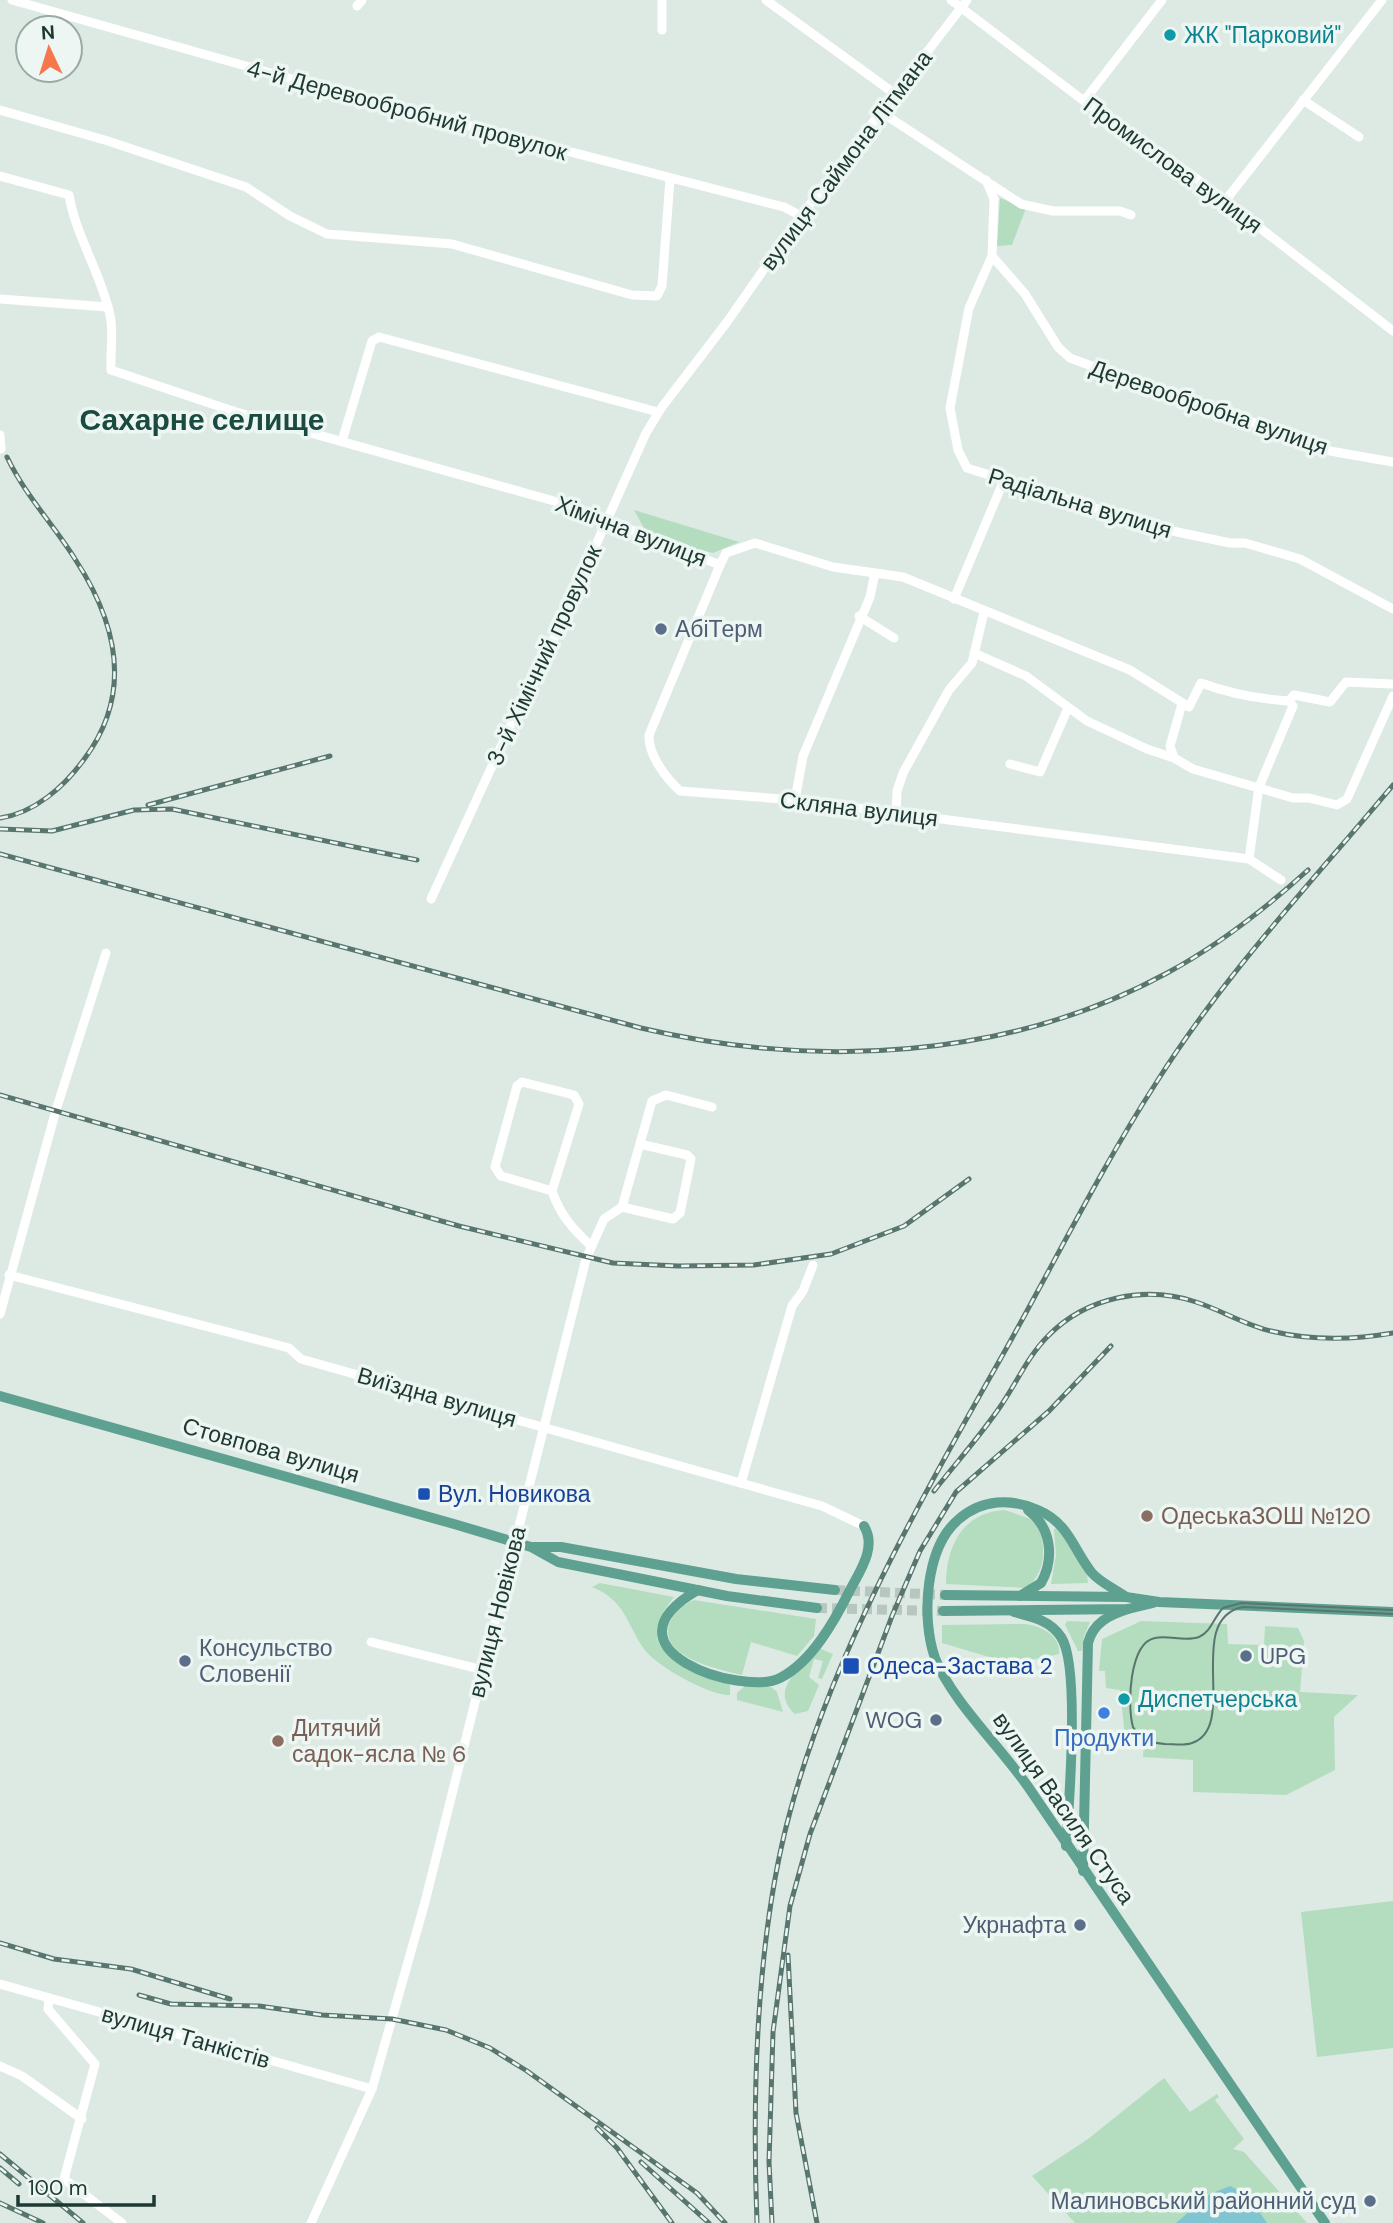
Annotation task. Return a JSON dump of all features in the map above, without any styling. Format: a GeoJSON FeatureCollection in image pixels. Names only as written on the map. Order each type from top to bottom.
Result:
{"type":"FeatureCollection","features":[{"type":"Feature","properties":{"kind":"main road","name":"Стовпова вулиця"},"geometry":{"type":"LineString","coordinates":[[0,1396],[531,1547],[558,1562],[698,1590],[817,1608]]}},
{"type":"Feature","properties":{"kind":"main road","name":"вулиця Василя Стуса"},"geometry":{"type":"LineString","coordinates":[[1020,1504],[1003,1502],[979,1506],[961,1517],[948,1531],[933,1569],[928,1624],[935,1656],[943,1674],[1023,1779],[1083,1871],[1325,2223]]}},
{"type":"Feature","properties":{"kind":"main road"},"geometry":{"type":"LineString","coordinates":[[1020,1504],[1038,1510],[1061,1525],[1093,1574],[1126,1597]]}},
{"type":"Feature","properties":{"kind":"main road"},"geometry":{"type":"LineString","coordinates":[[1015,1597],[1041,1583],[1048,1560],[1044,1526],[1020,1504]]}},
{"type":"Feature","properties":{"kind":"main road"},"geometry":{"type":"LineString","coordinates":[[698,1590],[676,1603],[664,1617],[662,1638],[667,1649],[689,1664],[726,1677],[758,1682],[777,1679],[795,1667],[839,1611],[868,1551],[869,1533],[864,1526]]}},
{"type":"Feature","properties":{"kind":"main road","name":"Стовпова вулиця"},"geometry":{"type":"LineString","coordinates":[[531,1547],[561,1547],[723,1577],[835,1590]]}},
{"type":"Feature","properties":{"kind":"main road"},"geometry":{"type":"LineString","coordinates":[[945,1595],[1126,1597],[1159,1602],[1393,1612]]}},
{"type":"Feature","properties":{"kind":"main road"},"geometry":{"type":"LineString","coordinates":[[1083,1871],[1087,1643],[1092,1631],[1102,1620],[1128,1609],[1159,1602]]}},
{"type":"Feature","properties":{"kind":"main road"},"geometry":{"type":"LineString","coordinates":[[943,1611],[1128,1609]]}},
{"type":"Feature","properties":{"kind":"main road"},"geometry":{"type":"LineString","coordinates":[[1014,1612],[1045,1621],[1055,1628],[1068,1651],[1070,1683],[1066,1846]]}},
{"type":"Feature","properties":{"kind":"street","name":"4-й Деревообробний провулок"},"geometry":{"type":"LineString","coordinates":[[12,0],[327,89],[784,206],[801,216]]}},
{"type":"Feature","properties":{"kind":"street"},"geometry":{"type":"LineString","coordinates":[[662,0],[662,30]]}},
{"type":"Feature","properties":{"kind":"street"},"geometry":{"type":"LineString","coordinates":[[766,0],[895,94]]}},
{"type":"Feature","properties":{"kind":"street","name":"Промислова вулиця"},"geometry":{"type":"LineString","coordinates":[[951,0],[964,4],[1084,101],[1225,201],[1393,331]]}},
{"type":"Feature","properties":{"kind":"street"},"geometry":{"type":"LineString","coordinates":[[1084,101],[1163,0]]}},
{"type":"Feature","properties":{"kind":"street"},"geometry":{"type":"LineString","coordinates":[[1225,201],[1382,0]]}},
{"type":"Feature","properties":{"kind":"street","name":"вулиця Саймона Літмана"},"geometry":{"type":"LineString","coordinates":[[727,322],[801,216],[964,4]]}},
{"type":"Feature","properties":{"kind":"street"},"geometry":{"type":"LineString","coordinates":[[1303,100],[1359,137]]}},
{"type":"Feature","properties":{"kind":"street"},"geometry":{"type":"LineString","coordinates":[[0,110],[108,141],[246,187],[290,216],[327,234],[452,244],[632,295],[657,296],[662,286],[670,178]]}},
{"type":"Feature","properties":{"kind":"street"},"geometry":{"type":"LineString","coordinates":[[881,112],[1021,204],[1042,209],[1120,211],[1130,215]]}},
{"type":"Feature","properties":{"kind":"street","name":"Хімічна вулиця"},"geometry":{"type":"LineString","coordinates":[[0,176],[69,195],[75,227],[100,282],[108,307],[112,326],[111,370],[236,412],[568,505],[720,565],[726,553],[755,543],[833,567],[903,577],[1130,670],[1182,704]]}},
{"type":"Feature","properties":{"kind":"street","name":"Радіальна вулиця"},"geometry":{"type":"LineString","coordinates":[[986,180],[994,199],[992,256],[969,308],[950,408],[962,462],[975,472],[1158,528],[1230,543],[1245,543],[1300,559],[1393,609]]}},
{"type":"Feature","properties":{"kind":"street","name":"Деревообробна вулиця"},"geometry":{"type":"LineString","coordinates":[[992,256],[1025,294],[1058,347],[1070,358],[1211,410],[1290,433],[1330,451],[1393,462]]}},
{"type":"Feature","properties":{"kind":"street"},"geometry":{"type":"LineString","coordinates":[[0,299],[108,307]]}},
{"type":"Feature","properties":{"kind":"street","name":"3-й Хімічний провулок"},"geometry":{"type":"LineString","coordinates":[[431,899],[520,705],[531,690],[658,412],[727,322]]}},
{"type":"Feature","properties":{"kind":"street"},"geometry":{"type":"LineString","coordinates":[[342,441],[372,341],[379,337],[658,412]]}},
{"type":"Feature","properties":{"kind":"street"},"geometry":{"type":"LineString","coordinates":[[0,435],[2,449]]}},
{"type":"Feature","properties":{"kind":"street"},"geometry":{"type":"LineString","coordinates":[[954,599],[1004,480]]}},
{"type":"Feature","properties":{"kind":"street","name":"Скляна вулиця"},"geometry":{"type":"LineString","coordinates":[[720,565],[649,736],[648,746],[670,782],[680,791],[795,800],[1249,859],[1281,880]]}},
{"type":"Feature","properties":{"kind":"street"},"geometry":{"type":"LineString","coordinates":[[795,800],[803,756],[859,616],[870,597],[875,573]]}},
{"type":"Feature","properties":{"kind":"street"},"geometry":{"type":"LineString","coordinates":[[896,814],[897,791],[903,773],[949,690],[972,663],[984,612]]}},
{"type":"Feature","properties":{"kind":"street"},"geometry":{"type":"LineString","coordinates":[[859,616],[894,638]]}},
{"type":"Feature","properties":{"kind":"street"},"geometry":{"type":"LineString","coordinates":[[974,653],[1026,676],[1068,708],[1147,749],[1174,758],[1193,769],[1293,798],[1341,805],[1393,696]]}},
{"type":"Feature","properties":{"kind":"street"},"geometry":{"type":"LineString","coordinates":[[1289,701],[1294,695],[1330,702],[1346,682],[1393,684]]}},
{"type":"Feature","properties":{"kind":"street"},"geometry":{"type":"LineString","coordinates":[[1174,758],[1170,746],[1182,704],[1189,707],[1201,683],[1235,695],[1289,701],[1293,706],[1259,787],[1249,859]]}},
{"type":"Feature","properties":{"kind":"street"},"geometry":{"type":"LineString","coordinates":[[1010,764],[1040,772],[1068,708]]}},
{"type":"Feature","properties":{"kind":"street"},"geometry":{"type":"LineString","coordinates":[[0,1314],[55,1114],[106,953]]}},
{"type":"Feature","properties":{"kind":"street"},"geometry":{"type":"LineString","coordinates":[[552,1191],[501,1176],[495,1167],[517,1086],[522,1082],[575,1095],[579,1104],[552,1191],[558,1208],[591,1246]]}},
{"type":"Feature","properties":{"kind":"street"},"geometry":{"type":"LineString","coordinates":[[640,1144],[687,1155],[691,1159],[680,1213],[673,1219],[622,1207],[652,1101],[666,1095],[712,1107]]}},
{"type":"Feature","properties":{"kind":"street","name":"вулиця Новікова"},"geometry":{"type":"LineString","coordinates":[[311,2223],[372,2089],[425,1902],[542,1427],[591,1246],[604,1219],[622,1207]]}},
{"type":"Feature","properties":{"kind":"street"},"geometry":{"type":"LineString","coordinates":[[741,1483],[792,1306],[803,1291],[813,1265]]}},
{"type":"Feature","properties":{"kind":"street","name":"Виїздна вулиця"},"geometry":{"type":"LineString","coordinates":[[9,1275],[289,1348],[301,1359],[822,1506],[864,1526]]}},
{"type":"Feature","properties":{"kind":"street"},"geometry":{"type":"LineString","coordinates":[[371,1642],[483,1670]]}},
{"type":"Feature","properties":{"kind":"street","name":"вулиця Танкістів"},"geometry":{"type":"LineString","coordinates":[[0,1984],[372,2089]]}},
{"type":"Feature","properties":{"kind":"street"},"geometry":{"type":"LineString","coordinates":[[49,1998],[48,2009],[95,2064],[64,2179],[122,2223]]}},
{"type":"Feature","properties":{"kind":"street"},"geometry":{"type":"LineString","coordinates":[[0,2066],[22,2076],[82,2119]]}},
{"type":"Feature","properties":{"kind":"green space"},"geometry":{"type":"Polygon","coordinates":[[[1000,198],[1026,208],[1012,245],[997,246],[1000,198]]]}},
{"type":"Feature","properties":{"kind":"green space"},"geometry":{"type":"Polygon","coordinates":[[[634,510],[739,542],[713,553],[682,546],[644,528],[634,510]]]}},
{"type":"Feature","properties":{"kind":"green space"},"geometry":{"type":"Polygon","coordinates":[[[1005,1510],[1036,1521],[1042,1539],[1043,1557],[1033,1581],[1026,1588],[946,1584],[949,1557],[960,1534],[978,1517],[1005,1510]]]}},
{"type":"Feature","properties":{"kind":"green space"},"geometry":{"type":"Polygon","coordinates":[[[1058,1528],[1087,1574],[1088,1583],[1051,1584],[1056,1555],[1054,1529],[1058,1528]]]}},
{"type":"Feature","properties":{"kind":"green space"},"geometry":{"type":"Polygon","coordinates":[[[600,1583],[674,1597],[661,1616],[657,1632],[660,1644],[668,1655],[680,1663],[730,1683],[730,1695],[697,1685],[650,1656],[619,1606],[592,1587],[600,1583]]]}},
{"type":"Feature","properties":{"kind":"green space"},"geometry":{"type":"Polygon","coordinates":[[[694,1600],[816,1619],[814,1636],[797,1656],[751,1642],[742,1675],[705,1665],[681,1653],[672,1644],[668,1634],[674,1615],[694,1600]]]}},
{"type":"Feature","properties":{"kind":"green space"},"geometry":{"type":"Polygon","coordinates":[[[1067,1621],[1090,1622],[1082,1651],[1078,1651],[1065,1625],[1067,1621]]]}},
{"type":"Feature","properties":{"kind":"green space"},"geometry":{"type":"Polygon","coordinates":[[[1141,1621],[1227,1624],[1228,1644],[1264,1645],[1265,1626],[1298,1628],[1304,1641],[1300,1692],[1358,1695],[1334,1717],[1335,1770],[1286,1795],[1193,1792],[1193,1760],[1143,1757],[1144,1743],[1133,1735],[1125,1736],[1120,1690],[1106,1688],[1105,1671],[1099,1671],[1102,1639],[1141,1621]]]}},
{"type":"Feature","properties":{"kind":"green space"},"geometry":{"type":"Polygon","coordinates":[[[1025,1624],[1038,1627],[1054,1637],[1059,1654],[1013,1664],[942,1643],[942,1625],[1025,1624]]]}},
{"type":"Feature","properties":{"kind":"green space"},"geometry":{"type":"Polygon","coordinates":[[[819,1648],[833,1654],[822,1679],[818,1678],[823,1661],[814,1659],[809,1677],[819,1685],[808,1711],[795,1714],[785,1696],[786,1687],[790,1679],[819,1648]]]}},
{"type":"Feature","properties":{"kind":"green space"},"geometry":{"type":"Polygon","coordinates":[[[745,1686],[771,1687],[777,1692],[783,1712],[737,1700],[737,1693],[745,1686]]]}},
{"type":"Feature","properties":{"kind":"green space"},"geometry":{"type":"Polygon","coordinates":[[[1393,1901],[1393,2048],[1317,2057],[1301,1912],[1393,1901]]]}},
{"type":"Feature","properties":{"kind":"green space"},"geometry":{"type":"Polygon","coordinates":[[[1164,2078],[1190,2112],[1217,2094],[1219,2097],[1215,2100],[1244,2139],[1233,2149],[1244,2152],[1307,2223],[1075,2223],[1032,2176],[1088,2139],[1164,2078]]]}},
{"type":"Feature","properties":{"kind":"water"},"geometry":{"type":"Polygon","coordinates":[[[1230,2186],[1248,2195],[1267,2223],[1176,2223],[1210,2194],[1230,2186]]]}},
{"type":"Feature","properties":{"kind":"tunnel"},"geometry":{"type":"LineString","coordinates":[[835,1590],[945,1595]]}},
{"type":"Feature","properties":{"kind":"tunnel"},"geometry":{"type":"LineString","coordinates":[[817,1608],[943,1611]]}},
{"type":"Feature","properties":{"kind":"tram line"},"geometry":{"type":"LineString","coordinates":[[1393,1610],[1241,1603],[1223,1608],[1207,1632],[1199,1637],[1155,1638],[1146,1642],[1135,1663],[1132,1676],[1130,1705],[1133,1727],[1147,1740],[1165,1744],[1189,1744],[1206,1733],[1212,1717],[1216,1631],[1226,1616],[1243,1607],[1393,1614]]}},
{"type":"Feature","properties":{"kind":"railway"},"geometry":{"type":"LineString","coordinates":[[0,818],[25,810],[48,797],[77,768],[100,733],[110,708],[114,683],[114,658],[101,608],[66,546],[22,484],[7,457]]}},
{"type":"Feature","properties":{"kind":"railway"},"geometry":{"type":"LineString","coordinates":[[148,805],[330,756]]}},
{"type":"Feature","properties":{"kind":"railway"},"geometry":{"type":"LineString","coordinates":[[757,2223],[756,2069],[763,1963],[770,1911],[790,1812],[828,1697],[852,1641],[934,1478],[1093,1190],[1156,1083],[1182,1043],[1239,967],[1393,785]]}},
{"type":"Feature","properties":{"kind":"railway"},"geometry":{"type":"LineString","coordinates":[[0,829],[52,831],[134,810],[172,809],[417,860]]}},
{"type":"Feature","properties":{"kind":"railway"},"geometry":{"type":"LineString","coordinates":[[0,854],[641,1028],[707,1041],[774,1049],[842,1052],[909,1048],[976,1039],[1042,1024],[1106,1002],[1167,973],[1205,951],[1258,912],[1308,870]]}},
{"type":"Feature","properties":{"kind":"railway"},"geometry":{"type":"LineString","coordinates":[[0,1095],[459,1226],[613,1263],[754,1265],[831,1254],[904,1226],[969,1179]]}},
{"type":"Feature","properties":{"kind":"railway"},"geometry":{"type":"LineString","coordinates":[[934,1491],[992,1418],[1028,1361],[1048,1336],[1080,1312],[1098,1304],[1117,1298],[1157,1295],[1196,1302],[1252,1325],[1302,1337],[1362,1337],[1393,1333]]}},
{"type":"Feature","properties":{"kind":"railway"},"geometry":{"type":"LineString","coordinates":[[772,2223],[769,2162],[773,2032],[790,1906],[810,1834],[892,1616],[920,1551],[956,1492],[1049,1411],[1111,1346]]}},
{"type":"Feature","properties":{"kind":"railway"},"geometry":{"type":"LineString","coordinates":[[0,1943],[54,1959],[131,1969],[230,1999]]}},
{"type":"Feature","properties":{"kind":"railway"},"geometry":{"type":"LineString","coordinates":[[788,1955],[796,2113],[817,2223]]}},
{"type":"Feature","properties":{"kind":"railway"},"geometry":{"type":"LineString","coordinates":[[139,1995],[171,2004],[259,2006],[322,2015],[392,2019],[446,2030],[490,2048],[527,2071],[697,2193],[725,2223]]}},
{"type":"Feature","properties":{"kind":"railway"},"geometry":{"type":"LineString","coordinates":[[597,2128],[617,2148],[672,2223]]}},
{"type":"Feature","properties":{"kind":"railway"},"geometry":{"type":"LineString","coordinates":[[0,2154],[83,2223]]}},
{"type":"Feature","properties":{"kind":"railway"},"geometry":{"type":"LineString","coordinates":[[641,2162],[709,2223]]}},
{"type":"Feature","properties":{"kind":"railway"},"geometry":{"type":"LineString","coordinates":[[0,2168],[19,2184]]}},
{"type":"Feature","properties":{"kind":"railway"},"geometry":{"type":"LineString","coordinates":[[0,2203],[43,2223]]}},
{"type":"Feature","properties":{"kind":"place","name":"ЖК \"Парковий\""},"geometry":{"type":"Point","coordinates":[1170,35]}},
{"type":"Feature","properties":{"kind":"place","name":"АбіТерм"},"geometry":{"type":"Point","coordinates":[661,629]}},
{"type":"Feature","properties":{"kind":"place","name":"Вул. Новикова"},"geometry":{"type":"Point","coordinates":[424,1494]}},
{"type":"Feature","properties":{"kind":"place","name":"ОдеськаЗОШ №120"},"geometry":{"type":"Point","coordinates":[1147,1516]}},
{"type":"Feature","properties":{"kind":"place","name":"UPG"},"geometry":{"type":"Point","coordinates":[1246,1656]}},
{"type":"Feature","properties":{"kind":"place","name":"Консульство Словенії"},"geometry":{"type":"Point","coordinates":[185,1661]}},
{"type":"Feature","properties":{"kind":"place","name":"Одеса-Застава 2"},"geometry":{"type":"Point","coordinates":[851,1666]}},
{"type":"Feature","properties":{"kind":"place","name":"Диспетчерська"},"geometry":{"type":"Point","coordinates":[1124,1699]}},
{"type":"Feature","properties":{"kind":"place","name":"Продукти"},"geometry":{"type":"Point","coordinates":[1104,1713]}},
{"type":"Feature","properties":{"kind":"place","name":"WOG"},"geometry":{"type":"Point","coordinates":[936,1720]}},
{"type":"Feature","properties":{"kind":"place","name":"Дитячий садок-ясла № 6"},"geometry":{"type":"Point","coordinates":[278,1741]}},
{"type":"Feature","properties":{"kind":"place","name":"Укрнафта"},"geometry":{"type":"Point","coordinates":[1080,1925]}},
{"type":"Feature","properties":{"kind":"place","name":"Малиновський районний суд"},"geometry":{"type":"Point","coordinates":[1370,2201]}},
{"type":"Feature","properties":{"kind":"district","name":"Сахарне селище"},"geometry":{"type":"Point","coordinates":[202,420]}}]}
